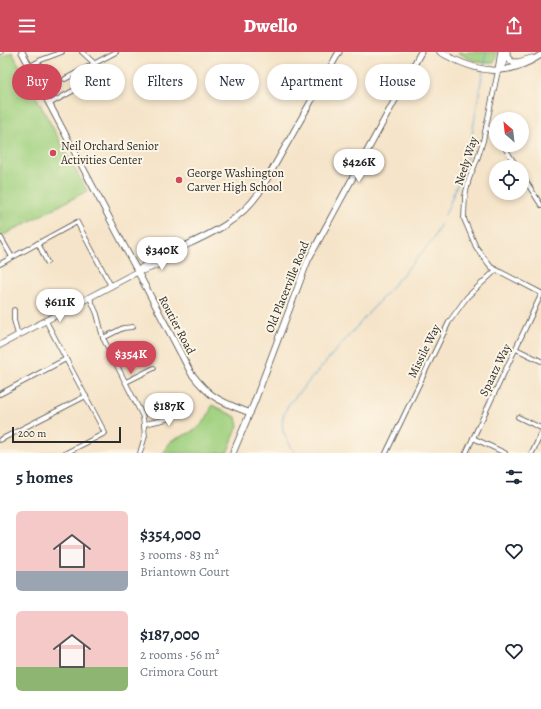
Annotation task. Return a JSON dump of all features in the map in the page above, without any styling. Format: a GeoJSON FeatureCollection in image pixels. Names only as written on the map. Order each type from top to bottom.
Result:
{"type":"FeatureCollection","features":[{"type":"Feature","properties":{"kind":"street","name":"Routier Road"},"geometry":{"type":"LineString","coordinates":[[22,52],[28,64]]}},
{"type":"Feature","properties":{"kind":"street"},"geometry":{"type":"LineString","coordinates":[[35,64],[62,52]]}},
{"type":"Feature","properties":{"kind":"street"},"geometry":{"type":"LineString","coordinates":[[82,52],[94,63],[109,54],[116,52]]}},
{"type":"Feature","properties":{"kind":"street"},"geometry":{"type":"LineString","coordinates":[[0,345],[137,272],[144,265],[168,253],[174,252],[231,222],[251,205],[339,52]]}},
{"type":"Feature","properties":{"kind":"street","name":"Old Placerville Road"},"geometry":{"type":"LineString","coordinates":[[233,453],[250,413],[308,260],[421,52]]}},
{"type":"Feature","properties":{"kind":"street"},"geometry":{"type":"LineString","coordinates":[[440,52],[463,64],[498,71],[522,66],[541,54]]}},
{"type":"Feature","properties":{"kind":"street"},"geometry":{"type":"LineString","coordinates":[[498,71],[501,52]]}},
{"type":"Feature","properties":{"kind":"street"},"geometry":{"type":"LineString","coordinates":[[498,71],[503,64],[506,52]]}},
{"type":"Feature","properties":{"kind":"street"},"geometry":{"type":"LineString","coordinates":[[506,52],[507,57],[512,62],[528,59],[541,54]]}},
{"type":"Feature","properties":{"kind":"street","name":"Neely Way"},"geometry":{"type":"LineString","coordinates":[[498,71],[486,128],[465,196],[464,219],[476,246],[491,267],[541,294]]}},
{"type":"Feature","properties":{"kind":"street"},"geometry":{"type":"LineString","coordinates":[[65,79],[70,76]]}},
{"type":"Feature","properties":{"kind":"street"},"geometry":{"type":"LineString","coordinates":[[49,104],[70,92]]}},
{"type":"Feature","properties":{"kind":"street","name":"Routier Road"},"geometry":{"type":"LineString","coordinates":[[47,100],[185,364],[198,382],[218,400],[250,413]]}},
{"type":"Feature","properties":{"kind":"street"},"geometry":{"type":"LineString","coordinates":[[529,186],[541,205]]}},
{"type":"Feature","properties":{"kind":"street"},"geometry":{"type":"LineString","coordinates":[[0,264],[77,222],[111,286]]}},
{"type":"Feature","properties":{"kind":"street"},"geometry":{"type":"LineString","coordinates":[[1,238],[12,257]]}},
{"type":"Feature","properties":{"kind":"street"},"geometry":{"type":"LineString","coordinates":[[38,244],[47,262]]}},
{"type":"Feature","properties":{"kind":"street","name":"Missile Way"},"geometry":{"type":"LineString","coordinates":[[386,453],[449,322],[467,297],[496,270]]}},
{"type":"Feature","properties":{"kind":"street","name":"Spaatz Way"},"geometry":{"type":"LineString","coordinates":[[466,453],[541,294]]}},
{"type":"Feature","properties":{"kind":"street"},"geometry":{"type":"LineString","coordinates":[[90,298],[97,314],[103,338],[142,414],[145,424],[145,440],[140,453]]}},
{"type":"Feature","properties":{"kind":"street"},"geometry":{"type":"LineString","coordinates":[[14,310],[14,320],[18,335]]}},
{"type":"Feature","properties":{"kind":"street"},"geometry":{"type":"LineString","coordinates":[[46,321],[105,433],[66,453]]}},
{"type":"Feature","properties":{"kind":"street"},"geometry":{"type":"LineString","coordinates":[[103,338],[123,328],[132,327]]}},
{"type":"Feature","properties":{"kind":"street"},"geometry":{"type":"LineString","coordinates":[[516,349],[541,361]]}},
{"type":"Feature","properties":{"kind":"street"},"geometry":{"type":"LineString","coordinates":[[0,394],[66,359]]}},
{"type":"Feature","properties":{"kind":"street"},"geometry":{"type":"LineString","coordinates":[[126,382],[154,368]]}},
{"type":"Feature","properties":{"kind":"street"},"geometry":{"type":"LineString","coordinates":[[0,440],[86,396]]}},
{"type":"Feature","properties":{"kind":"street"},"geometry":{"type":"LineString","coordinates":[[145,424],[167,419],[181,407]]}},
{"type":"Feature","properties":{"kind":"street"},"geometry":{"type":"LineString","coordinates":[[518,417],[541,428]]}},
{"type":"Feature","properties":{"kind":"street"},"geometry":{"type":"LineString","coordinates":[[532,453],[541,434]]}},
{"type":"Feature","properties":{"kind":"street"},"geometry":{"type":"LineString","coordinates":[[473,438],[505,453]]}},
{"type":"Feature","properties":{"kind":"green space"},"geometry":{"type":"Polygon","coordinates":[[[12,52],[18,64],[12,64],[12,100],[38,100],[87,191],[0,237],[0,58],[12,52]]]}},
{"type":"Feature","properties":{"kind":"green space"},"geometry":{"type":"Polygon","coordinates":[[[457,52],[497,52],[494,63],[483,63],[457,52]]]}},
{"type":"Feature","properties":{"kind":"green space"},"geometry":{"type":"Polygon","coordinates":[[[212,405],[236,417],[238,426],[227,453],[164,453],[166,447],[174,440],[199,427],[207,417],[212,405]]]}},
{"type":"Feature","properties":{"kind":"waterway"},"geometry":{"type":"LineString","coordinates":[[484,67],[486,52]]}},
{"type":"Feature","properties":{"kind":"waterway"},"geometry":{"type":"LineString","coordinates":[[445,215],[464,168],[471,140],[483,70]]}},
{"type":"Feature","properties":{"kind":"waterway"},"geometry":{"type":"LineString","coordinates":[[295,453],[285,435],[282,424],[285,411],[289,404],[432,241],[440,225]]}},
{"type":"Feature","properties":{"kind":"place","name":"Neil Orchard Senior Activities Center"},"geometry":{"type":"Point","coordinates":[53,153]}},
{"type":"Feature","properties":{"kind":"place","name":"George Washington Carver High School"},"geometry":{"type":"Point","coordinates":[179,180]}}]}
